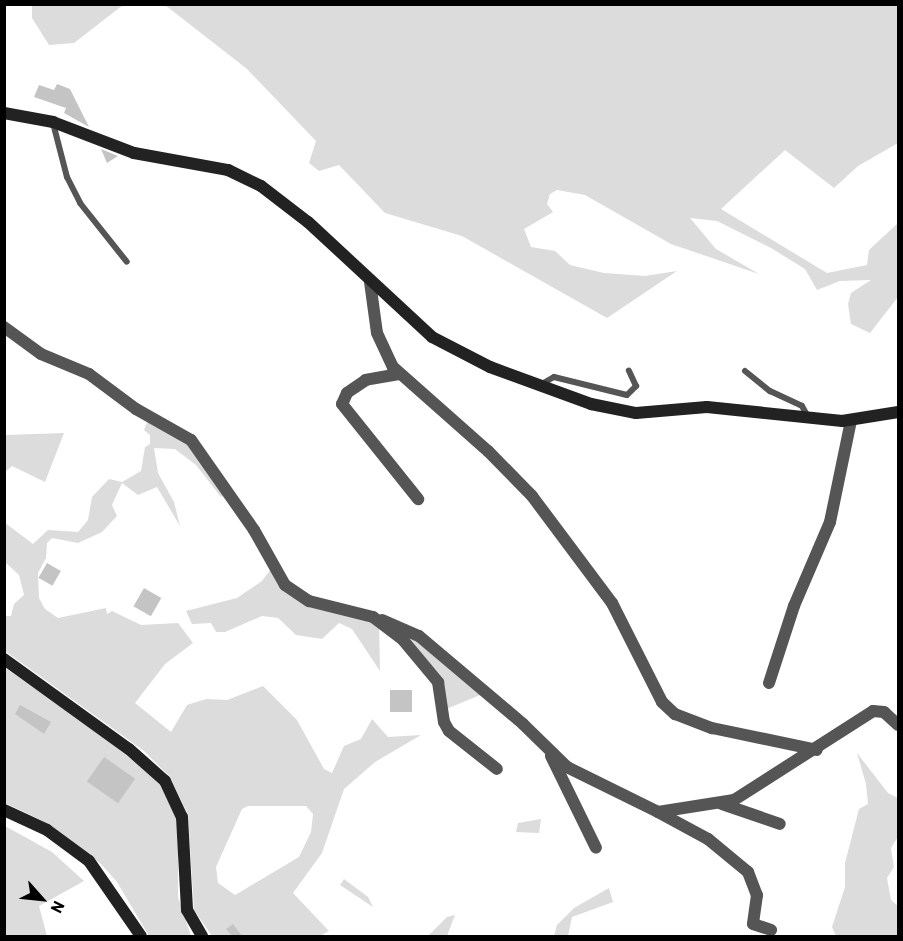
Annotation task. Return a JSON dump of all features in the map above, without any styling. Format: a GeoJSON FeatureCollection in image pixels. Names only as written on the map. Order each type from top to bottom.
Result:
{"type":"FeatureCollection","features":[{"type":"Feature","properties":{"kind":"main road"},"geometry":{"type":"LineString","coordinates":[[4,113],[53,122],[134,153],[228,170],[261,186],[308,222],[370,282],[432,337],[461,354],[591,404],[636,413],[708,407],[851,421],[898,412]]}},
{"type":"Feature","properties":{"kind":"main road"},"geometry":{"type":"LineString","coordinates":[[4,659],[129,749],[165,781],[182,817],[187,910],[202,936]]}},
{"type":"Feature","properties":{"kind":"main road"},"geometry":{"type":"LineString","coordinates":[[4,810],[52,833],[89,861],[141,936]]}},
{"type":"Feature","properties":{"kind":"street"},"geometry":{"type":"LineString","coordinates":[[370,282],[378,337],[399,374],[488,451],[532,496],[612,603],[668,708],[719,730],[817,750]]}},
{"type":"Feature","properties":{"kind":"street"},"geometry":{"type":"LineString","coordinates":[[4,327],[41,354],[89,374],[136,409],[190,440],[230,493],[277,574],[292,592],[309,601],[373,617],[419,636],[574,772],[708,838],[748,872],[758,895],[753,924],[771,930]]}},
{"type":"Feature","properties":{"kind":"street"},"geometry":{"type":"LineString","coordinates":[[399,374],[366,380],[347,393],[342,404],[418,499]]}},
{"type":"Feature","properties":{"kind":"street"},"geometry":{"type":"LineString","coordinates":[[769,682],[794,606],[830,522],[851,421]]}},
{"type":"Feature","properties":{"kind":"street"},"geometry":{"type":"LineString","coordinates":[[373,617],[410,646],[435,676],[449,731],[497,769]]}},
{"type":"Feature","properties":{"kind":"street"},"geometry":{"type":"LineString","coordinates":[[658,812],[719,803],[742,795],[817,750],[876,710],[898,725]]}},
{"type":"Feature","properties":{"kind":"street"},"geometry":{"type":"LineString","coordinates":[[548,749],[596,848]]}},
{"type":"Feature","properties":{"kind":"street"},"geometry":{"type":"LineString","coordinates":[[719,803],[780,824]]}},
{"type":"Feature","properties":{"kind":"lane"},"geometry":{"type":"LineString","coordinates":[[53,122],[67,177],[80,203],[128,262]]}},
{"type":"Feature","properties":{"kind":"lane"},"geometry":{"type":"LineString","coordinates":[[540,385],[554,377],[627,395],[636,386],[628,371]]}},
{"type":"Feature","properties":{"kind":"lane"},"geometry":{"type":"LineString","coordinates":[[745,371],[770,391],[802,406],[808,418]]}},
{"type":"Feature","properties":{"kind":"shaded area"},"geometry":{"type":"Polygon","coordinates":[[[32,4],[123,5],[74,43],[49,45],[32,18],[32,4]]]}},
{"type":"Feature","properties":{"kind":"shaded area"},"geometry":{"type":"Polygon","coordinates":[[[165,5],[898,5],[898,143],[858,166],[834,188],[785,150],[721,209],[827,273],[867,265],[869,250],[898,223],[898,297],[870,333],[851,324],[848,304],[851,293],[871,280],[840,281],[817,290],[805,269],[771,248],[717,221],[690,218],[716,249],[759,274],[671,244],[585,195],[557,190],[550,194],[547,204],[553,212],[524,229],[531,247],[555,251],[570,265],[604,273],[645,276],[677,271],[607,318],[462,236],[385,213],[339,165],[319,171],[309,163],[316,141],[247,69],[165,5]]]}},
{"type":"Feature","properties":{"kind":"shaded area"},"geometry":{"type":"Polygon","coordinates":[[[149,417],[181,433],[230,493],[221,497],[196,465],[175,449],[154,448],[158,473],[174,502],[180,526],[157,487],[138,495],[122,483],[112,505],[117,516],[102,532],[78,543],[52,538],[47,543],[46,558],[38,573],[39,598],[45,609],[58,618],[106,608],[107,614],[112,611],[141,625],[178,623],[193,643],[165,664],[135,703],[171,732],[187,705],[206,699],[227,700],[263,686],[297,720],[324,769],[332,773],[344,746],[361,739],[372,719],[388,737],[421,735],[375,762],[344,789],[322,853],[293,893],[329,931],[320,936],[212,936],[194,910],[188,815],[170,777],[144,751],[5,651],[5,616],[11,616],[14,604],[24,595],[19,575],[5,562],[4,522],[33,544],[48,530],[78,532],[88,520],[92,497],[109,479],[122,482],[141,471],[145,447],[150,444],[150,435],[144,430],[149,417]],[[248,806],[242,809],[216,867],[218,883],[235,895],[299,857],[311,832],[313,814],[306,806],[248,806]]]}},
{"type":"Feature","properties":{"kind":"shaded area"},"geometry":{"type":"Polygon","coordinates":[[[64,433],[45,482],[12,466],[5,472],[5,435],[64,433]]]}},
{"type":"Feature","properties":{"kind":"shaded area"},"geometry":{"type":"Polygon","coordinates":[[[273,566],[292,593],[398,625],[485,693],[444,710],[440,687],[379,622],[380,671],[352,629],[339,623],[322,639],[296,635],[278,618],[262,616],[225,632],[216,632],[211,623],[192,624],[186,611],[237,598],[262,581],[273,566]]]}},
{"type":"Feature","properties":{"kind":"shaded area"},"geometry":{"type":"Polygon","coordinates":[[[4,667],[105,738],[158,781],[178,822],[178,897],[191,936],[149,936],[117,882],[101,864],[43,821],[5,803],[4,667]]]}},
{"type":"Feature","properties":{"kind":"shaded area"},"geometry":{"type":"Polygon","coordinates":[[[857,753],[888,793],[898,798],[898,837],[891,848],[894,867],[887,878],[891,900],[898,906],[898,936],[836,936],[832,927],[845,887],[845,863],[859,809],[868,804],[866,784],[857,753]]]}},
{"type":"Feature","properties":{"kind":"shaded area"},"geometry":{"type":"Polygon","coordinates":[[[541,819],[539,833],[516,832],[518,823],[541,819]]]}},
{"type":"Feature","properties":{"kind":"shaded area"},"geometry":{"type":"Polygon","coordinates":[[[5,826],[52,852],[84,881],[39,906],[47,936],[5,936],[5,826]]]}},
{"type":"Feature","properties":{"kind":"shaded area"},"geometry":{"type":"Polygon","coordinates":[[[344,879],[368,897],[373,907],[340,885],[344,879]]]}},
{"type":"Feature","properties":{"kind":"shaded area"},"geometry":{"type":"Polygon","coordinates":[[[609,888],[613,902],[572,917],[568,936],[554,936],[557,925],[574,908],[609,888]]]}},
{"type":"Feature","properties":{"kind":"shaded area"},"geometry":{"type":"Polygon","coordinates":[[[455,915],[447,936],[428,936],[447,917],[455,915]]]}},
{"type":"Feature","properties":{"kind":"building"},"geometry":{"type":"Polygon","coordinates":[[[57,84],[70,89],[89,127],[64,113],[66,108],[34,97],[39,85],[54,90],[57,84]]]}},
{"type":"Feature","properties":{"kind":"building"},"geometry":{"type":"Polygon","coordinates":[[[101,149],[118,156],[107,163],[101,149]]]}},
{"type":"Feature","properties":{"kind":"building"},"geometry":{"type":"Polygon","coordinates":[[[47,563],[61,571],[52,586],[38,578],[47,563]]]}},
{"type":"Feature","properties":{"kind":"building"},"geometry":{"type":"Polygon","coordinates":[[[144,588],[161,598],[151,616],[134,606],[144,588]]]}},
{"type":"Feature","properties":{"kind":"building"},"geometry":{"type":"Polygon","coordinates":[[[390,690],[412,690],[412,712],[390,712],[390,690]]]}},
{"type":"Feature","properties":{"kind":"building"},"geometry":{"type":"Polygon","coordinates":[[[20,705],[51,722],[44,734],[15,714],[20,705]]]}},
{"type":"Feature","properties":{"kind":"building"},"geometry":{"type":"Polygon","coordinates":[[[104,757],[135,779],[118,803],[87,782],[104,757]]]}},
{"type":"Feature","properties":{"kind":"building"},"geometry":{"type":"Polygon","coordinates":[[[233,924],[242,936],[232,936],[226,929],[233,924]]]}}]}
